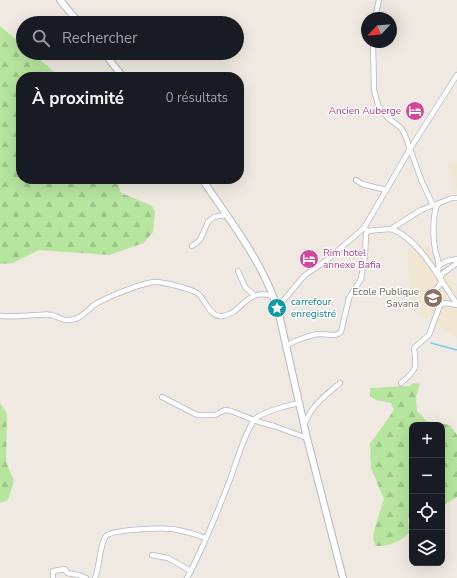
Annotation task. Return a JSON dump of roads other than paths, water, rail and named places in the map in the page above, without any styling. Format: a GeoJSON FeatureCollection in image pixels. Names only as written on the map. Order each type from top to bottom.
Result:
{"type":"FeatureCollection","features":[{"type":"Feature","properties":{"kind":"main road"},"geometry":{"type":"LineString","coordinates":[[60,0],[73,16]]}},
{"type":"Feature","properties":{"kind":"main road"},"geometry":{"type":"LineString","coordinates":[[110,60],[120,72]]}},
{"type":"Feature","properties":{"kind":"main road"},"geometry":{"type":"LineString","coordinates":[[205,184],[260,268],[278,310],[304,426],[342,578]]}},
{"type":"Feature","properties":{"kind":"street"},"geometry":{"type":"LineString","coordinates":[[376,12],[379,0]]}},
{"type":"Feature","properties":{"kind":"street"},"geometry":{"type":"LineString","coordinates":[[373,48],[374,90],[378,105],[388,118],[401,128],[425,189],[435,205],[434,241],[440,265],[440,278]]}},
{"type":"Feature","properties":{"kind":"street"},"geometry":{"type":"LineString","coordinates":[[287,346],[315,335],[334,335],[341,332],[349,298],[361,279],[365,255],[366,230],[386,190],[410,149],[457,75]]}},
{"type":"Feature","properties":{"kind":"street"},"geometry":{"type":"LineString","coordinates":[[356,180],[362,184],[386,190]]}},
{"type":"Feature","properties":{"kind":"street"},"geometry":{"type":"LineString","coordinates":[[278,310],[283,301],[304,276],[366,230],[391,229],[421,210],[454,198],[457,202]]}},
{"type":"Feature","properties":{"kind":"street"},"geometry":{"type":"LineString","coordinates":[[192,246],[200,240],[208,222],[214,217],[225,215]]}},
{"type":"Feature","properties":{"kind":"street"},"geometry":{"type":"LineString","coordinates":[[391,229],[406,236],[413,242],[457,304]]}},
{"type":"Feature","properties":{"kind":"street"},"geometry":{"type":"LineString","coordinates":[[440,265],[447,261],[457,259]]}},
{"type":"Feature","properties":{"kind":"street"},"geometry":{"type":"LineString","coordinates":[[440,305],[437,304],[434,294],[435,290],[442,274],[457,263]]}},
{"type":"Feature","properties":{"kind":"street"},"geometry":{"type":"LineString","coordinates":[[238,271],[246,287],[255,296]]}},
{"type":"Feature","properties":{"kind":"street"},"geometry":{"type":"LineString","coordinates":[[0,316],[51,315],[63,320],[75,319],[79,318],[98,303],[134,287],[155,282],[163,282],[198,294],[210,310],[215,315],[219,316],[230,314],[249,298],[264,293],[273,296]]}},
{"type":"Feature","properties":{"kind":"street"},"geometry":{"type":"LineString","coordinates":[[440,305],[445,303],[457,304]]}},
{"type":"Feature","properties":{"kind":"street"},"geometry":{"type":"LineString","coordinates":[[401,383],[413,374],[416,364],[414,348],[429,335],[440,305]]}},
{"type":"Feature","properties":{"kind":"street"},"geometry":{"type":"LineString","coordinates":[[304,426],[314,406],[340,383]]}},
{"type":"Feature","properties":{"kind":"street"},"geometry":{"type":"LineString","coordinates":[[162,397],[197,415],[215,415],[227,410],[307,438]]}},
{"type":"Feature","properties":{"kind":"street"},"geometry":{"type":"LineString","coordinates":[[187,578],[215,520],[240,450],[254,420],[280,407],[299,403]]}},
{"type":"Feature","properties":{"kind":"street"},"geometry":{"type":"LineString","coordinates":[[96,578],[103,542],[106,536],[111,534],[137,529],[165,529],[185,532],[206,538]]}},
{"type":"Feature","properties":{"kind":"street"},"geometry":{"type":"LineString","coordinates":[[152,555],[168,558],[191,571]]}},
{"type":"Feature","properties":{"kind":"street"},"geometry":{"type":"LineString","coordinates":[[53,578],[53,571],[65,568],[67,573],[86,578]]}},
{"type":"Feature","properties":{"kind":"waterway"},"geometry":{"type":"LineString","coordinates":[[431,343],[457,350]]}},
{"type":"Feature","properties":{"kind":"place","name":"Ancien Auberge"},"geometry":{"type":"Point","coordinates":[415,111]}},
{"type":"Feature","properties":{"kind":"place","name":"Rim hotel annexe Bafia"},"geometry":{"type":"Point","coordinates":[309,259]}},
{"type":"Feature","properties":{"kind":"place","name":"Ecole Publique Savana"},"geometry":{"type":"Point","coordinates":[433,298]}},
{"type":"Feature","properties":{"kind":"place","name":"carrefour enregistré"},"geometry":{"type":"Point","coordinates":[277,308]}}]}
